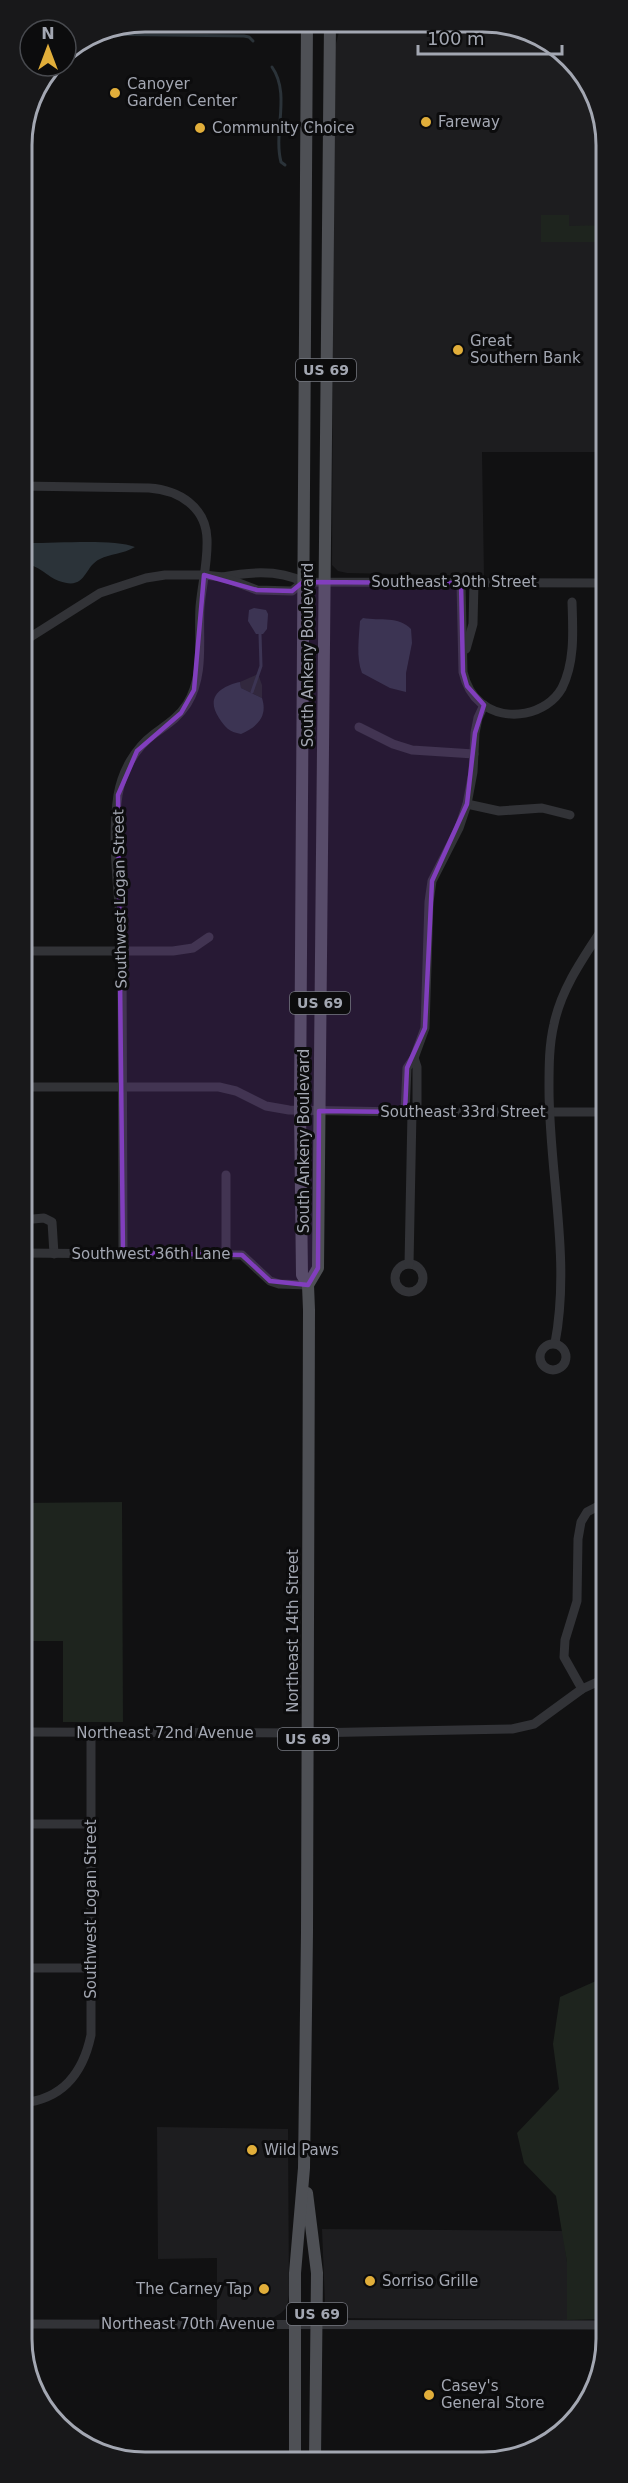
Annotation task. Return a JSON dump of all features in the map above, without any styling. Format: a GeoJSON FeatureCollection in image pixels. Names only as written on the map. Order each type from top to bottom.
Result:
{"type":"FeatureCollection","features":[{"type":"Feature","properties":{"kind":"main road","name":"South Ankeny Boulevard"},"geometry":{"type":"LineString","coordinates":[[308,31],[300,1110],[302,1275],[308,1285],[309,1310]]}},
{"type":"Feature","properties":{"kind":"main road","name":"South Ankeny Boulevard"},"geometry":{"type":"LineString","coordinates":[[308,1285],[318,1268],[330,31]]}},
{"type":"Feature","properties":{"kind":"main road","name":"Northeast 14th Street"},"geometry":{"type":"LineString","coordinates":[[295,2452],[295,2273],[304,2168],[309,1310]]}},
{"type":"Feature","properties":{"kind":"main road","name":"Northeast 14th Street"},"geometry":{"type":"LineString","coordinates":[[304,2168],[317,2273],[315,2452]]}},
{"type":"Feature","properties":{"kind":"street","name":"Southwest Logan Street"},"geometry":{"type":"LineString","coordinates":[[32,486],[149,488],[181,495],[198,511],[205,526],[207,538],[197,678],[194,690],[181,713],[136,751],[124,770],[118,795],[116,864],[122,951],[123,1253]]}},
{"type":"Feature","properties":{"kind":"street"},"geometry":{"type":"LineString","coordinates":[[32,636],[89,599],[109,589],[165,575],[223,577],[257,590],[292,591],[303,582],[280,573],[223,577]]}},
{"type":"Feature","properties":{"kind":"street","name":"Southeast 30th Street"},"geometry":{"type":"LineString","coordinates":[[303,582],[597,583]]}},
{"type":"Feature","properties":{"kind":"street"},"geometry":{"type":"LineString","coordinates":[[461,583],[463,672],[467,686],[484,705],[502,712],[528,713],[548,706],[560,691],[569,669],[573,636],[573,602]]}},
{"type":"Feature","properties":{"kind":"street"},"geometry":{"type":"LineString","coordinates":[[463,657],[473,624],[474,583]]}},
{"type":"Feature","properties":{"kind":"street"},"geometry":{"type":"LineString","coordinates":[[409,1264],[411,1112],[406,1074],[425,1028],[429,902],[432,881],[459,828],[467,804],[478,718],[484,705]]}},
{"type":"Feature","properties":{"kind":"street"},"geometry":{"type":"LineString","coordinates":[[359,727],[393,744],[412,750],[474,754]]}},
{"type":"Feature","properties":{"kind":"street"},"geometry":{"type":"LineString","coordinates":[[467,804],[499,811],[542,808],[570,815]]}},
{"type":"Feature","properties":{"kind":"street"},"geometry":{"type":"LineString","coordinates":[[32,951],[187,950],[198,946],[209,937]]}},
{"type":"Feature","properties":{"kind":"street"},"geometry":{"type":"LineString","coordinates":[[555,1343],[560,1314],[561,1263],[549,1112],[550,1050],[559,1005],[578,967],[597,938]]}},
{"type":"Feature","properties":{"kind":"street","name":"Southeast 33rd Street"},"geometry":{"type":"LineString","coordinates":[[32,1087],[219,1087],[236,1091],[266,1106],[319,1111],[597,1112]]}},
{"type":"Feature","properties":{"kind":"street"},"geometry":{"type":"LineString","coordinates":[[226,1175],[226,1254]]}},
{"type":"Feature","properties":{"kind":"street","name":"Southwest 36th Lane"},"geometry":{"type":"LineString","coordinates":[[32,1219],[44,1218],[52,1222],[54,1254]]}},
{"type":"Feature","properties":{"kind":"street","name":"Southwest 36th Lane"},"geometry":{"type":"LineString","coordinates":[[32,1253],[243,1255],[270,1281],[279,1284],[308,1285]]}},
{"type":"Feature","properties":{"kind":"street"},"geometry":{"type":"LineString","coordinates":[[582,1689],[564,1657],[565,1640],[577,1601],[578,1539],[581,1522],[587,1512],[596,1507]]}},
{"type":"Feature","properties":{"kind":"street","name":"Northeast 72nd Avenue"},"geometry":{"type":"LineString","coordinates":[[32,1732],[308,1733],[512,1729],[534,1724],[582,1689],[596,1682]]}},
{"type":"Feature","properties":{"kind":"street","name":"Southwest Logan Street"},"geometry":{"type":"LineString","coordinates":[[32,2100],[52,2095],[72,2080],[82,2066],[91,2035],[91,1732]]}},
{"type":"Feature","properties":{"kind":"street"},"geometry":{"type":"LineString","coordinates":[[32,1824],[91,1824]]}},
{"type":"Feature","properties":{"kind":"street"},"geometry":{"type":"LineString","coordinates":[[32,1968],[90,1968]]}},
{"type":"Feature","properties":{"kind":"street","name":"Northeast 70th Avenue"},"geometry":{"type":"LineString","coordinates":[[32,2324],[596,2325]]}},
{"type":"Feature","properties":{"kind":"highlighted area"},"geometry":{"type":"Polygon","coordinates":[[[204,575],[257,590],[292,591],[303,582],[461,583],[463,672],[467,686],[484,705],[475,733],[467,804],[432,881],[425,1028],[407,1068],[405,1112],[319,1111],[318,1268],[308,1285],[270,1281],[242,1255],[123,1253],[118,795],[137,751],[181,713],[194,690],[204,575]]]}},
{"type":"Feature","properties":{"kind":"shaded area"},"geometry":{"type":"Polygon","coordinates":[[[484,31],[513,35],[540,47],[568,70],[581,88],[593,115],[597,144],[597,452],[482,452],[484,576],[347,573],[338,571],[332,565],[334,51],[339,32],[484,31]]]}},
{"type":"Feature","properties":{"kind":"shaded area"},"geometry":{"type":"Polygon","coordinates":[[[541,215],[569,215],[569,226],[597,225],[597,242],[541,242],[541,215]]]}},
{"type":"Feature","properties":{"kind":"shaded area"},"geometry":{"type":"Polygon","coordinates":[[[97,542],[135,547],[100,559],[90,567],[80,581],[75,583],[59,581],[32,566],[32,543],[97,542]]]}},
{"type":"Feature","properties":{"kind":"shaded area"},"geometry":{"type":"Polygon","coordinates":[[[254,608],[266,610],[268,614],[267,629],[263,634],[256,634],[248,621],[249,610],[254,608]]]}},
{"type":"Feature","properties":{"kind":"shaded area"},"geometry":{"type":"Polygon","coordinates":[[[363,618],[401,622],[411,629],[412,643],[406,673],[406,692],[390,688],[362,673],[358,647],[360,621],[363,618]]]}},
{"type":"Feature","properties":{"kind":"shaded area"},"geometry":{"type":"Polygon","coordinates":[[[258,674],[262,685],[262,698],[241,688],[240,682],[258,674]]]}},
{"type":"Feature","properties":{"kind":"shaded area"},"geometry":{"type":"Polygon","coordinates":[[[240,682],[241,688],[262,698],[264,711],[256,725],[241,734],[225,726],[215,711],[214,704],[214,698],[221,690],[240,682]]]}},
{"type":"Feature","properties":{"kind":"shaded area"},"geometry":{"type":"Polygon","coordinates":[[[122,1502],[123,1722],[63,1722],[63,1641],[32,1641],[32,1503],[122,1502]]]}},
{"type":"Feature","properties":{"kind":"shaded area"},"geometry":{"type":"Polygon","coordinates":[[[596,1981],[596,2319],[567,2320],[567,2262],[556,2196],[524,2163],[517,2133],[559,2089],[553,2044],[560,1997],[596,1981]]]}},
{"type":"Feature","properties":{"kind":"shaded area"},"geometry":{"type":"Polygon","coordinates":[[[157,2127],[288,2129],[289,2295],[287,2307],[281,2313],[271,2319],[217,2320],[217,2258],[158,2259],[157,2127]]]}},
{"type":"Feature","properties":{"kind":"shaded area"},"geometry":{"type":"Polygon","coordinates":[[[322,2229],[563,2231],[567,2262],[567,2320],[340,2318],[330,2313],[325,2304],[322,2229]]]}},
{"type":"Feature","properties":{"kind":"waterway"},"geometry":{"type":"LineString","coordinates":[[119,34],[244,36],[253,41]]}},
{"type":"Feature","properties":{"kind":"waterway"},"geometry":{"type":"LineString","coordinates":[[272,67],[278,78],[280,89],[279,150],[281,162],[285,165]]}},
{"type":"Feature","properties":{"kind":"waterway"},"geometry":{"type":"LineString","coordinates":[[252,692],[261,666],[260,634]]}},
{"type":"Feature","properties":{"kind":"place","name":"Canoyer Garden Center"},"geometry":{"type":"Point","coordinates":[115,93]}},
{"type":"Feature","properties":{"kind":"place","name":"Fareway"},"geometry":{"type":"Point","coordinates":[426,122]}},
{"type":"Feature","properties":{"kind":"place","name":"Community Choice"},"geometry":{"type":"Point","coordinates":[200,128]}},
{"type":"Feature","properties":{"kind":"place","name":"Great Southern Bank"},"geometry":{"type":"Point","coordinates":[458,350]}},
{"type":"Feature","properties":{"kind":"place","name":"Wild Paws"},"geometry":{"type":"Point","coordinates":[252,2150]}},
{"type":"Feature","properties":{"kind":"place","name":"Sorriso Grille"},"geometry":{"type":"Point","coordinates":[370,2281]}},
{"type":"Feature","properties":{"kind":"place","name":"The Carney Tap"},"geometry":{"type":"Point","coordinates":[264,2289]}},
{"type":"Feature","properties":{"kind":"place","name":"Casey's General Store"},"geometry":{"type":"Point","coordinates":[429,2395]}}]}
